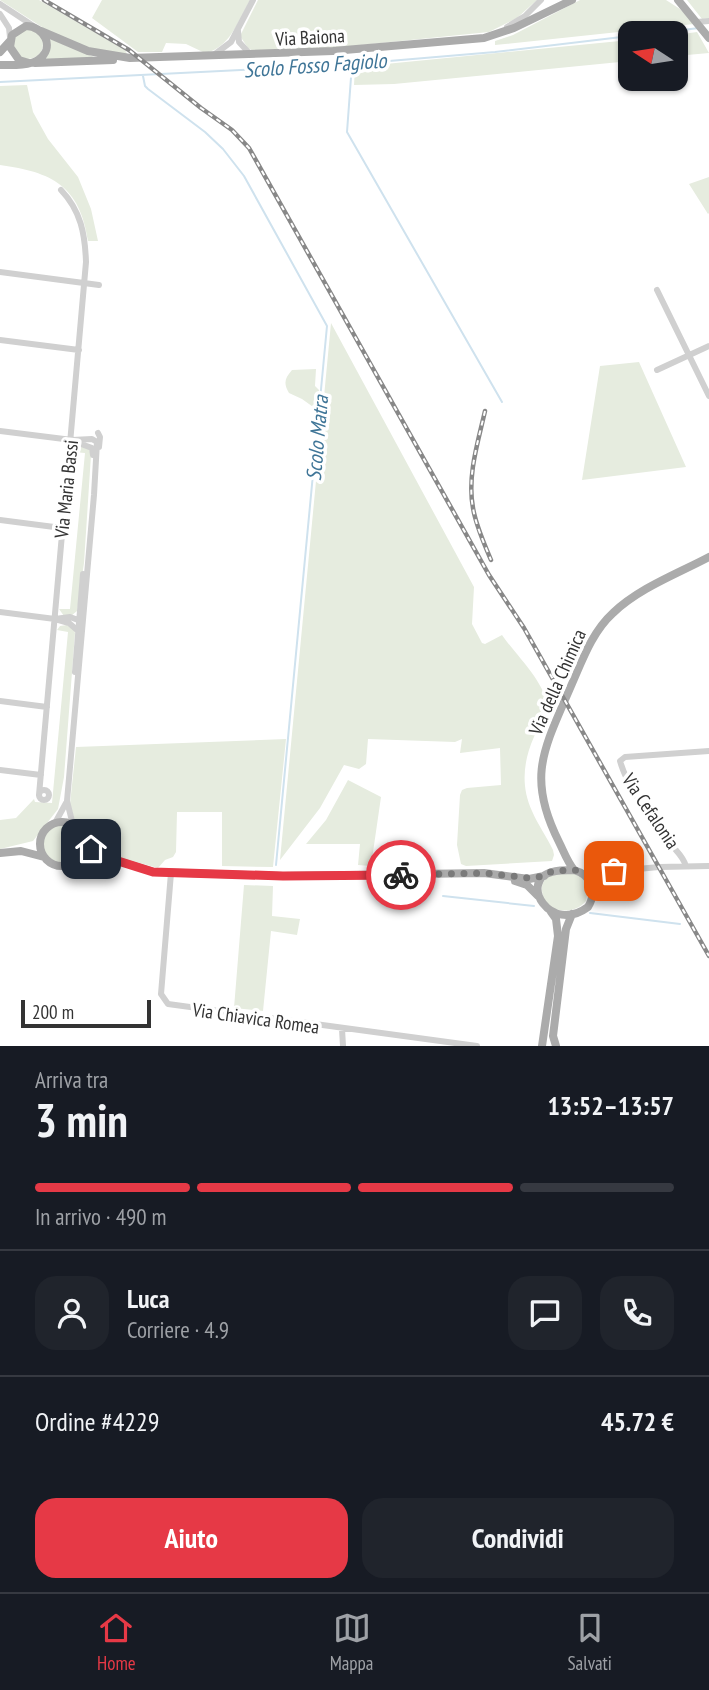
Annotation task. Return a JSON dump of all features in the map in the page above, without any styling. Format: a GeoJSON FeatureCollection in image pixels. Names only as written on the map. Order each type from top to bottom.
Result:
{"type":"FeatureCollection","features":[{"type":"Feature","properties":{"kind":"main road","name":"Via Baiona"},"geometry":{"type":"LineString","coordinates":[[0,65],[253,55],[444,43],[492,36],[514,28],[566,1]]}},
{"type":"Feature","properties":{"kind":"main road"},"geometry":{"type":"LineString","coordinates":[[678,1],[709,38]]}},
{"type":"Feature","properties":{"kind":"main road"},"geometry":{"type":"LineString","coordinates":[[0,52],[20,27],[26,26],[39,29],[46,40],[46,50],[41,58],[31,63],[15,57],[10,41]]}},
{"type":"Feature","properties":{"kind":"main road","name":"Via Baiona"},"geometry":{"type":"LineString","coordinates":[[39,29],[88,51],[130,58]]}},
{"type":"Feature","properties":{"kind":"main road","name":"Via della Chimica"},"geometry":{"type":"LineString","coordinates":[[548,874],[560,855],[540,788],[543,757],[578,669],[598,629],[614,611],[639,594],[709,557]]}},
{"type":"Feature","properties":{"kind":"main road"},"geometry":{"type":"LineString","coordinates":[[99,855],[60,865],[51,863],[40,849],[41,838],[46,828],[55,822],[64,822],[73,825],[80,832],[84,843],[99,855],[153,872],[283,876],[484,873],[529,878],[574,870],[584,874],[592,884],[593,894],[588,907],[572,914],[551,912]]}},
{"type":"Feature","properties":{"kind":"main road","name":"Via della Chimica"},"geometry":{"type":"LineString","coordinates":[[555,837],[574,870]]}},
{"type":"Feature","properties":{"kind":"main road"},"geometry":{"type":"LineString","coordinates":[[21,851],[41,838]]}},
{"type":"Feature","properties":{"kind":"main road"},"geometry":{"type":"LineString","coordinates":[[75,861],[84,843]]}},
{"type":"Feature","properties":{"kind":"main road"},"geometry":{"type":"LineString","coordinates":[[0,853],[21,851],[44,857]]}},
{"type":"Feature","properties":{"kind":"main road"},"geometry":{"type":"LineString","coordinates":[[548,874],[539,888],[539,896],[542,905],[556,919],[558,936],[542,1046],[555,1046],[553,1036],[566,929],[572,914]]}},
{"type":"Feature","properties":{"kind":"main road"},"geometry":{"type":"LineString","coordinates":[[495,875],[527,885],[539,896]]}},
{"type":"Feature","properties":{"kind":"street"},"geometry":{"type":"LineString","coordinates":[[207,57],[225,49],[254,0]]}},
{"type":"Feature","properties":{"kind":"street","name":"Via Baiona"},"geometry":{"type":"LineString","coordinates":[[492,36],[525,16],[541,0]]}},
{"type":"Feature","properties":{"kind":"street","name":"Via Baiona"},"geometry":{"type":"LineString","coordinates":[[0,4],[39,29]]}},
{"type":"Feature","properties":{"kind":"street"},"geometry":{"type":"LineString","coordinates":[[0,14],[9,28],[10,41]]}},
{"type":"Feature","properties":{"kind":"street"},"geometry":{"type":"LineString","coordinates":[[699,25],[709,21]]}},
{"type":"Feature","properties":{"kind":"street"},"geometry":{"type":"LineString","coordinates":[[238,29],[242,48],[253,55]]}},
{"type":"Feature","properties":{"kind":"street","name":"Via Maria Bassi"},"geometry":{"type":"LineString","coordinates":[[40,795],[85,283],[83,229],[79,215],[61,190]]}},
{"type":"Feature","properties":{"kind":"street"},"geometry":{"type":"LineString","coordinates":[[0,272],[99,285]]}},
{"type":"Feature","properties":{"kind":"street"},"geometry":{"type":"LineString","coordinates":[[657,290],[709,396]]}},
{"type":"Feature","properties":{"kind":"street"},"geometry":{"type":"LineString","coordinates":[[0,340],[79,351]]}},
{"type":"Feature","properties":{"kind":"street"},"geometry":{"type":"LineString","coordinates":[[657,370],[709,346]]}},
{"type":"Feature","properties":{"kind":"street"},"geometry":{"type":"LineString","coordinates":[[0,431],[90,442]]}},
{"type":"Feature","properties":{"kind":"street"},"geometry":{"type":"LineString","coordinates":[[73,825],[66,801],[100,437],[98,433],[90,442]]}},
{"type":"Feature","properties":{"kind":"street"},"geometry":{"type":"LineString","coordinates":[[90,442],[93,450],[92,507]]}},
{"type":"Feature","properties":{"kind":"street"},"geometry":{"type":"LineString","coordinates":[[0,520],[62,528]]}},
{"type":"Feature","properties":{"kind":"street"},"geometry":{"type":"LineString","coordinates":[[76,688],[81,585],[88,554]]}},
{"type":"Feature","properties":{"kind":"street"},"geometry":{"type":"LineString","coordinates":[[0,612],[70,620],[81,617],[86,584]]}},
{"type":"Feature","properties":{"kind":"street"},"geometry":{"type":"LineString","coordinates":[[79,616],[79,658]]}},
{"type":"Feature","properties":{"kind":"street"},"geometry":{"type":"LineString","coordinates":[[70,620],[77,630]]}},
{"type":"Feature","properties":{"kind":"street"},"geometry":{"type":"LineString","coordinates":[[0,701],[47,707]]}},
{"type":"Feature","properties":{"kind":"street","name":"Via Cefalonia"},"geometry":{"type":"LineString","coordinates":[[686,866],[683,857],[671,845],[631,785],[620,761],[625,757],[709,751]]}},
{"type":"Feature","properties":{"kind":"street"},"geometry":{"type":"LineString","coordinates":[[0,769],[41,775]]}},
{"type":"Feature","properties":{"kind":"street"},"geometry":{"type":"LineString","coordinates":[[55,822],[66,801]]}},
{"type":"Feature","properties":{"kind":"street"},"geometry":{"type":"LineString","coordinates":[[584,874],[709,866]]}},
{"type":"Feature","properties":{"kind":"street"},"geometry":{"type":"LineString","coordinates":[[593,894],[601,881],[630,869]]}},
{"type":"Feature","properties":{"kind":"street","name":"Via Chiavica Romea"},"geometry":{"type":"LineString","coordinates":[[171,873],[162,995],[164,1001],[175,1007],[426,1043],[477,1046]]}},
{"type":"Feature","properties":{"kind":"street"},"geometry":{"type":"LineString","coordinates":[[342,1029],[343,1046]]}},
{"type":"Feature","properties":{"kind":"shaded area"},"geometry":{"type":"Polygon","coordinates":[[[0,0],[39,0],[125,50],[127,54],[92,50],[45,29],[0,0]]]}},
{"type":"Feature","properties":{"kind":"shaded area"},"geometry":{"type":"Polygon","coordinates":[[[102,0],[250,0],[227,40],[221,46],[205,53],[186,44],[166,43],[162,52],[138,52],[92,18],[102,0]]]}},
{"type":"Feature","properties":{"kind":"shaded area"},"geometry":{"type":"Polygon","coordinates":[[[258,0],[537,0],[517,18],[489,32],[312,50],[255,52],[248,48],[240,36],[258,0]]]}},
{"type":"Feature","properties":{"kind":"shaded area"},"geometry":{"type":"Polygon","coordinates":[[[580,0],[666,0],[680,9],[694,24],[688,25],[688,21],[618,21],[618,32],[495,45],[495,41],[513,35],[580,0]]]}},
{"type":"Feature","properties":{"kind":"shaded area"},"geometry":{"type":"Polygon","coordinates":[[[687,0],[709,0],[709,18],[702,19],[687,0]]]}},
{"type":"Feature","properties":{"kind":"shaded area"},"geometry":{"type":"Polygon","coordinates":[[[28,29],[34,30],[42,38],[42,50],[34,58],[28,59],[22,58],[14,50],[13,44],[14,38],[22,30],[28,29]]]}},
{"type":"Feature","properties":{"kind":"shaded area"},"geometry":{"type":"Polygon","coordinates":[[[697,32],[709,53],[688,55],[688,33],[697,32]]]}},
{"type":"Feature","properties":{"kind":"shaded area"},"geometry":{"type":"Polygon","coordinates":[[[48,38],[94,57],[94,58],[42,59],[48,38]]]}},
{"type":"Feature","properties":{"kind":"shaded area"},"geometry":{"type":"Polygon","coordinates":[[[618,41],[618,62],[394,84],[354,85],[355,67],[618,41]]]}},
{"type":"Feature","properties":{"kind":"shaded area"},"geometry":{"type":"Polygon","coordinates":[[[27,85],[33,112],[48,139],[78,177],[91,209],[98,241],[88,241],[78,207],[60,185],[35,172],[0,165],[0,86],[27,85]]]}},
{"type":"Feature","properties":{"kind":"shaded area"},"geometry":{"type":"Polygon","coordinates":[[[709,177],[709,213],[708,214],[689,184],[709,177]]]}},
{"type":"Feature","properties":{"kind":"shaded area"},"geometry":{"type":"Polygon","coordinates":[[[331,323],[474,587],[472,624],[482,643],[502,635],[531,671],[543,691],[548,712],[530,747],[526,760],[525,785],[532,811],[553,850],[552,861],[466,866],[461,864],[457,845],[462,790],[501,785],[500,748],[460,753],[462,739],[455,742],[368,739],[366,764],[359,769],[344,765],[320,808],[280,860],[331,323]]]}},
{"type":"Feature","properties":{"kind":"shaded area"},"geometry":{"type":"Polygon","coordinates":[[[639,362],[686,467],[582,480],[600,366],[639,362]]]}},
{"type":"Feature","properties":{"kind":"shaded area"},"geometry":{"type":"Polygon","coordinates":[[[316,369],[315,386],[319,390],[317,417],[316,409],[289,393],[285,383],[292,370],[316,369]]]}},
{"type":"Feature","properties":{"kind":"shaded area"},"geometry":{"type":"Polygon","coordinates":[[[81,446],[89,449],[91,455],[84,563],[77,611],[71,616],[64,616],[59,609],[70,609],[85,453],[73,452],[81,446]]]}},
{"type":"Feature","properties":{"kind":"shaded area"},"geometry":{"type":"Polygon","coordinates":[[[67,625],[75,633],[64,777],[58,809],[33,841],[0,849],[0,820],[16,818],[34,799],[35,802],[52,803],[68,632],[57,630],[60,626],[67,625]]]}},
{"type":"Feature","properties":{"kind":"shaded area"},"geometry":{"type":"Polygon","coordinates":[[[286,739],[273,867],[222,866],[222,812],[177,812],[176,852],[158,868],[121,858],[94,846],[75,821],[70,804],[76,747],[286,739]]]}},
{"type":"Feature","properties":{"kind":"shaded area"},"geometry":{"type":"Polygon","coordinates":[[[348,780],[381,797],[371,866],[358,865],[360,844],[306,844],[326,820],[348,780]]]}},
{"type":"Feature","properties":{"kind":"shaded area"},"geometry":{"type":"Polygon","coordinates":[[[62,825],[75,831],[81,844],[75,857],[62,863],[49,857],[43,844],[49,831],[62,825]]]}},
{"type":"Feature","properties":{"kind":"shaded area"},"geometry":{"type":"Polygon","coordinates":[[[570,872],[580,875],[589,885],[586,901],[577,908],[567,910],[546,905],[543,882],[549,876],[570,872]]]}},
{"type":"Feature","properties":{"kind":"shaded area"},"geometry":{"type":"Polygon","coordinates":[[[244,885],[273,886],[272,916],[300,919],[297,935],[271,931],[263,1011],[234,1008],[244,885]]]}},
{"type":"Feature","properties":{"kind":"waterway","name":"Scolo Fosso Fagiolo"},"geometry":{"type":"LineString","coordinates":[[688,29],[699,28]]}},
{"type":"Feature","properties":{"kind":"waterway","name":"Scolo Fosso Fagiolo"},"geometry":{"type":"LineString","coordinates":[[0,82],[342,65],[495,52],[618,37]]}},
{"type":"Feature","properties":{"kind":"waterway"},"geometry":{"type":"LineString","coordinates":[[352,64],[347,132],[502,402]]}},
{"type":"Feature","properties":{"kind":"waterway","name":"Scolo Matra"},"geometry":{"type":"LineString","coordinates":[[143,76],[148,89],[205,132],[223,149],[244,176],[327,326],[276,865]]}},
{"type":"Feature","properties":{"kind":"waterway","name":"Scolo Matra"},"geometry":{"type":"LineString","coordinates":[[443,896],[534,906]]}},
{"type":"Feature","properties":{"kind":"waterway","name":"Scolo Matra"},"geometry":{"type":"LineString","coordinates":[[590,913],[680,924]]}},
{"type":"Feature","properties":{"kind":"railway"},"geometry":{"type":"LineString","coordinates":[[44,0],[129,50],[232,130],[249,148],[489,575],[524,628],[709,956]]}},
{"type":"Feature","properties":{"kind":"railway"},"geometry":{"type":"LineString","coordinates":[[485,411],[471,484],[476,521],[491,560]]}},
{"type":"Feature","properties":{"kind":"way so far"},"geometry":{"type":"LineString","coordinates":[[401,875],[484,873],[529,878],[544,876],[552,871],[574,870],[584,874],[598,874],[614,871]]}},
{"type":"Feature","properties":{"kind":"route"},"geometry":{"type":"LineString","coordinates":[[91,849],[99,855],[153,872],[283,876],[401,875]]}}]}
